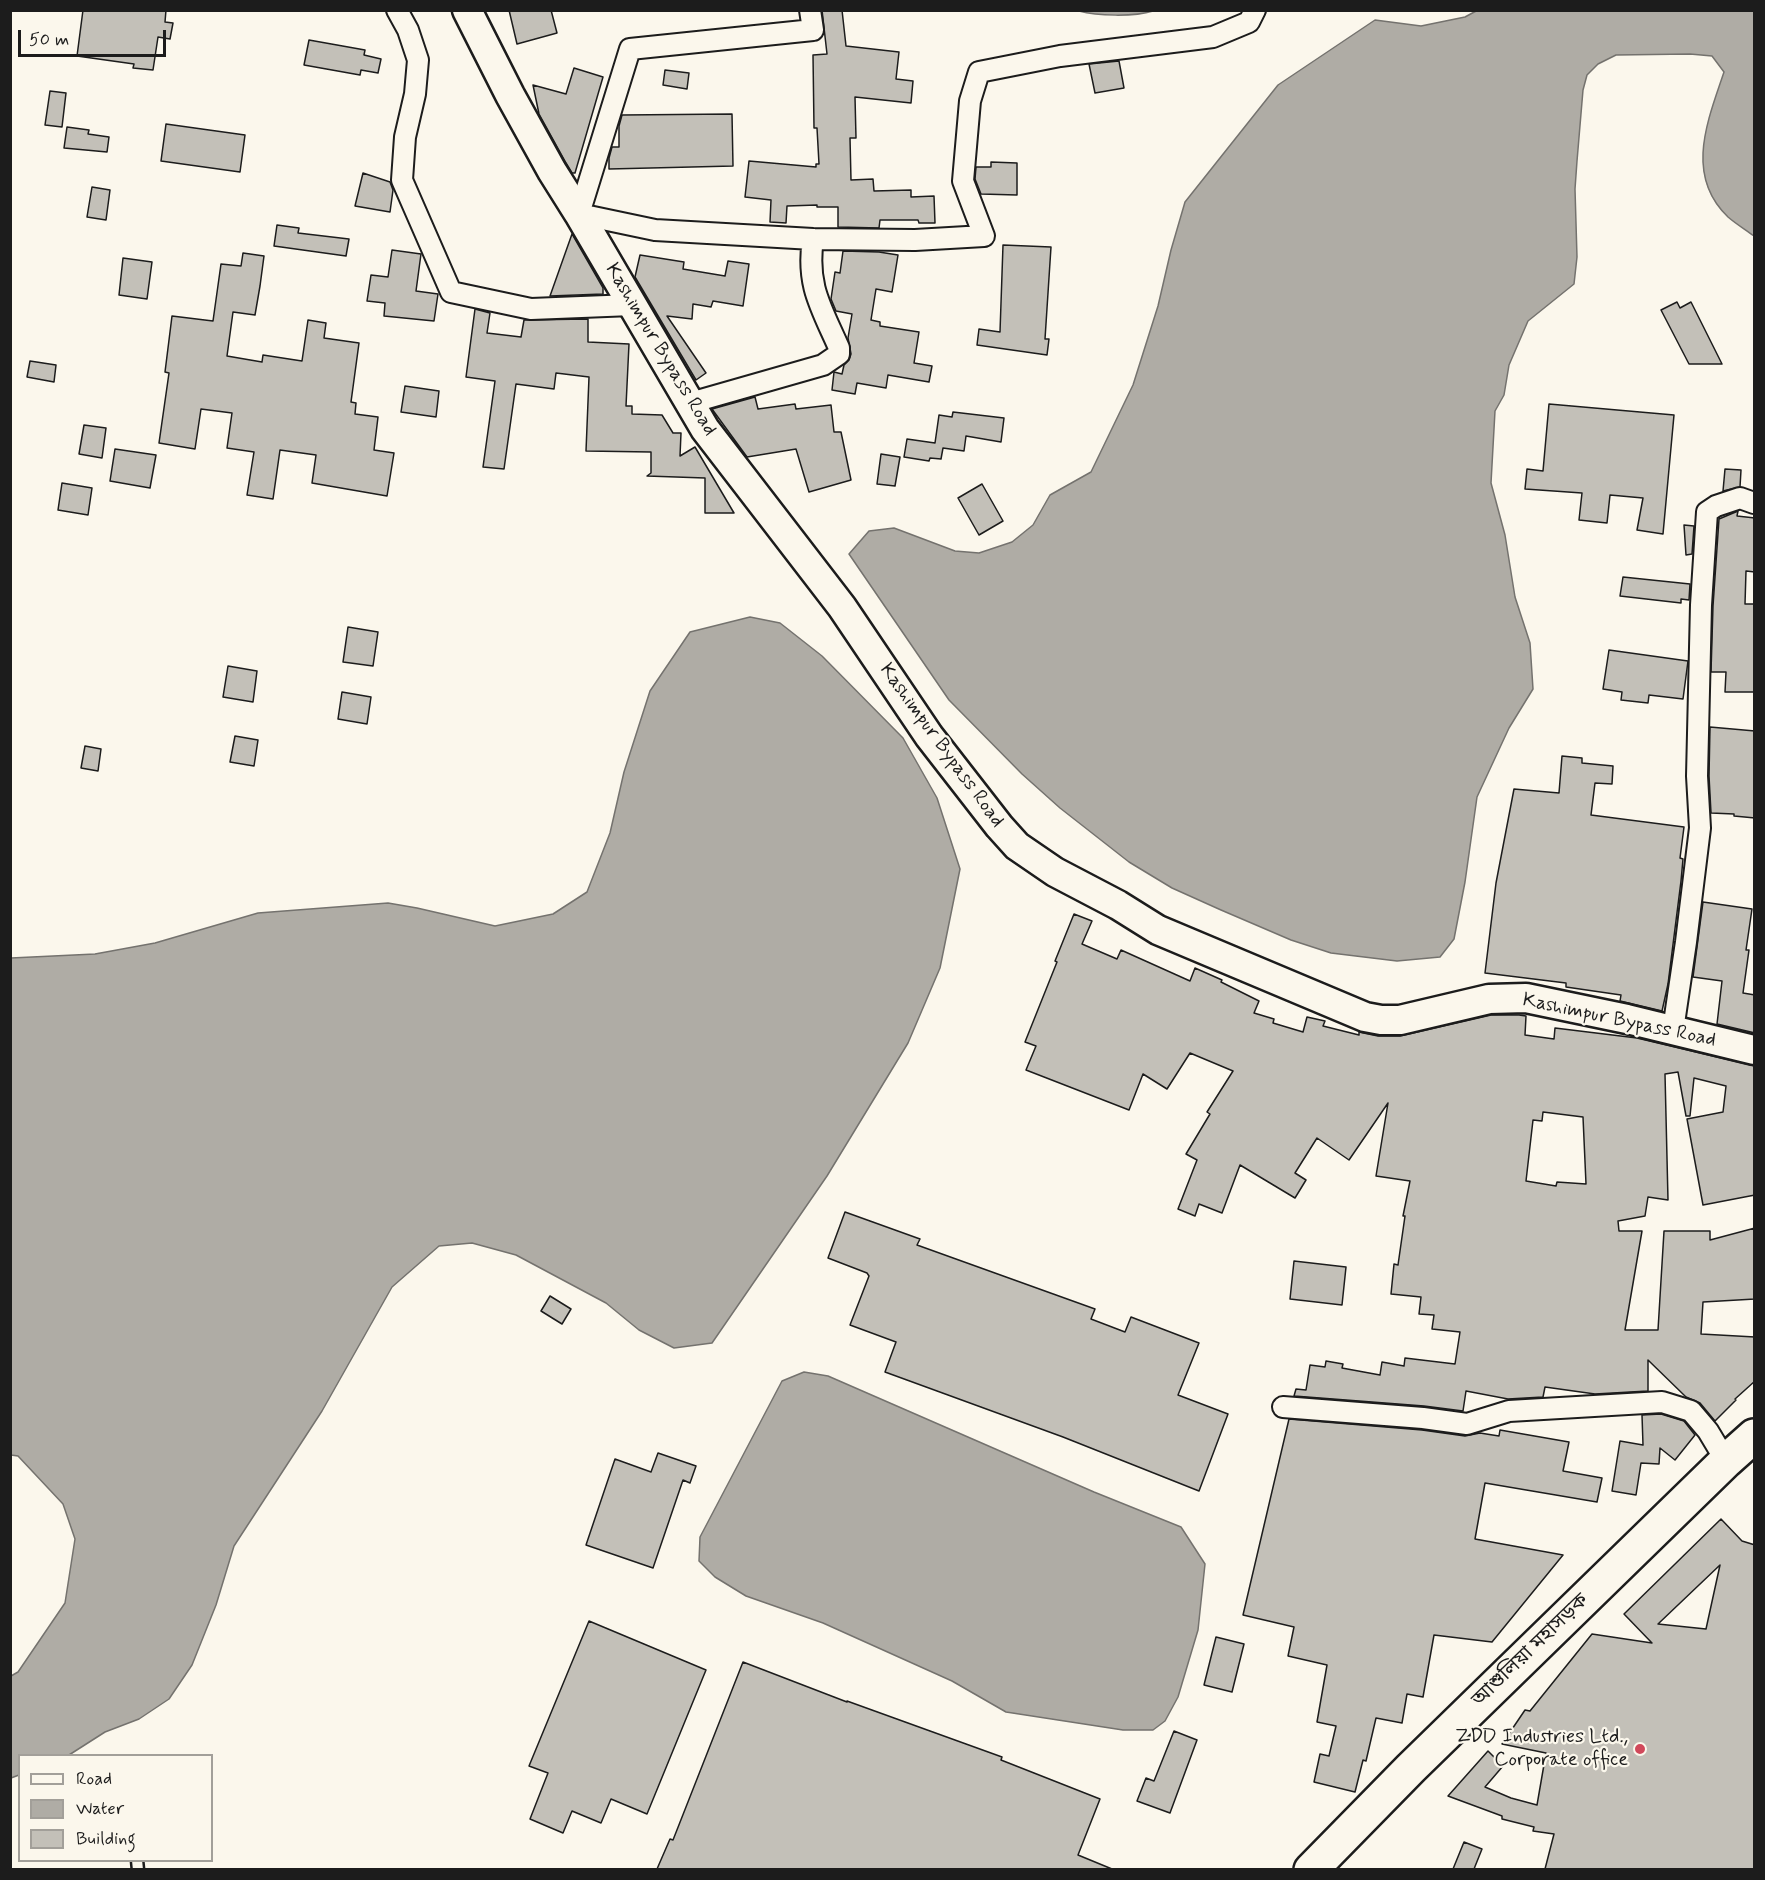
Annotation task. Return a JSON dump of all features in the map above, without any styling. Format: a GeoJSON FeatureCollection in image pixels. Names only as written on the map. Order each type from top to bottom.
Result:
{"type":"FeatureCollection","features":[{"type":"Feature","properties":{"kind":"highway","name":"আশুলিয়া মহাসড়ক"},"geometry":{"type":"LineString","coordinates":[[1311,1869],[1411,1768],[1726,1461],[1755,1436]]}},
{"type":"Feature","properties":{"kind":"main road","name":"Kashimpur Bypass Road"},"geometry":{"type":"LineString","coordinates":[[467,10],[552,171],[705,429],[842,607],[929,736],[1017,846],[1055,872],[1118,905],[1158,930],[1365,1017],[1400,1020],[1489,999],[1526,998],[1755,1050]]}},
{"type":"Feature","properties":{"kind":"street"},"geometry":{"type":"LineString","coordinates":[[398,10],[408,30],[418,60],[415,94],[405,137],[402,180],[451,292],[531,309],[632,305]]}},
{"type":"Feature","properties":{"kind":"street"},"geometry":{"type":"LineString","coordinates":[[810,10],[813,30],[630,49],[579,214],[655,230],[813,239],[915,240],[984,236],[963,181],[970,100],[979,72],[1060,56],[1213,37],[1249,22],[1255,10]]}},
{"type":"Feature","properties":{"kind":"street"},"geometry":{"type":"LineString","coordinates":[[690,403],[823,365],[839,354],[839,348],[815,293],[812,280],[813,239]]}},
{"type":"Feature","properties":{"kind":"street"},"geometry":{"type":"LineString","coordinates":[[1673,1030],[1700,828],[1697,776],[1701,605],[1707,512],[1716,506],[1740,498],[1755,503]]}},
{"type":"Feature","properties":{"kind":"street"},"geometry":{"type":"LineString","coordinates":[[1283,1407],[1423,1418],[1467,1424],[1509,1411],[1662,1402],[1691,1411],[1708,1431],[1726,1461]]}},
{"type":"Feature","properties":{"kind":"water"},"geometry":{"type":"Polygon","coordinates":[[[1478,10],[1754,11],[1754,236],[1728,217],[1715,201],[1707,183],[1703,165],[1704,147],[1712,109],[1724,72],[1712,56],[1616,55],[1598,64],[1587,75],[1583,90],[1575,189],[1577,257],[1574,284],[1528,321],[1509,365],[1504,395],[1495,411],[1491,483],[1505,535],[1515,597],[1530,643],[1533,689],[1509,728],[1477,797],[1454,939],[1440,957],[1397,961],[1331,953],[1291,940],[1172,888],[1129,862],[1060,808],[1022,774],[949,700],[849,554],[869,531],[894,528],[955,551],[979,553],[1012,542],[1033,525],[1050,495],[1091,472],[1133,385],[1158,306],[1185,202],[1278,85],[1375,20],[1421,26],[1465,17],[1478,10]]]}},
{"type":"Feature","properties":{"kind":"water"},"geometry":{"type":"Polygon","coordinates":[[[1079,11],[1153,11],[1116,15],[1079,11]]]}},
{"type":"Feature","properties":{"kind":"water"},"geometry":{"type":"Polygon","coordinates":[[[750,617],[780,623],[822,656],[903,738],[937,798],[960,869],[940,968],[908,1043],[827,1176],[712,1343],[674,1348],[639,1330],[606,1303],[516,1255],[472,1243],[439,1246],[392,1287],[322,1411],[234,1546],[216,1605],[192,1665],[169,1699],[139,1719],[105,1732],[71,1754],[18,1754],[18,1775],[11,1778],[11,1676],[18,1672],[65,1603],[75,1539],[63,1504],[18,1456],[11,1455],[11,958],[95,954],[155,943],[258,913],[388,903],[495,926],[553,914],[587,892],[610,833],[624,772],[650,691],[690,632],[750,617]]]}},
{"type":"Feature","properties":{"kind":"water"},"geometry":{"type":"Polygon","coordinates":[[[804,1372],[828,1376],[1094,1492],[1181,1527],[1205,1564],[1198,1630],[1178,1697],[1165,1721],[1153,1730],[1123,1730],[1006,1712],[952,1681],[823,1623],[746,1596],[715,1577],[699,1561],[700,1537],[782,1381],[804,1372]]]}},
{"type":"Feature","properties":{"kind":"building"},"geometry":{"type":"Polygon","coordinates":[[[83,10],[166,10],[165,22],[173,23],[170,39],[158,37],[153,70],[133,68],[134,64],[77,56],[83,10]]]}},
{"type":"Feature","properties":{"kind":"building"},"geometry":{"type":"Polygon","coordinates":[[[509,10],[551,10],[557,33],[517,44],[509,10]]]}},
{"type":"Feature","properties":{"kind":"building"},"geometry":{"type":"Polygon","coordinates":[[[822,10],[842,10],[846,46],[899,52],[896,79],[913,81],[911,103],[855,97],[856,138],[850,138],[851,180],[873,179],[874,191],[911,190],[911,197],[934,196],[935,223],[919,223],[918,220],[880,220],[879,228],[838,227],[838,207],[817,207],[817,205],[787,206],[786,223],[770,222],[771,200],[745,197],[749,161],[816,167],[816,164],[819,164],[817,128],[814,128],[813,55],[827,54],[822,10]]]}},
{"type":"Feature","properties":{"kind":"building"},"geometry":{"type":"Polygon","coordinates":[[[309,40],[365,50],[364,55],[381,59],[378,73],[361,70],[360,75],[304,65],[309,40]]]}},
{"type":"Feature","properties":{"kind":"building"},"geometry":{"type":"Polygon","coordinates":[[[1119,61],[1124,88],[1095,93],[1089,64],[1119,61]]]}},
{"type":"Feature","properties":{"kind":"building"},"geometry":{"type":"Polygon","coordinates":[[[574,68],[603,77],[575,173],[572,173],[539,114],[533,85],[566,94],[574,68]]]}},
{"type":"Feature","properties":{"kind":"building"},"geometry":{"type":"Polygon","coordinates":[[[665,70],[689,73],[687,89],[663,85],[665,70]]]}},
{"type":"Feature","properties":{"kind":"building"},"geometry":{"type":"Polygon","coordinates":[[[50,91],[66,93],[62,127],[45,125],[50,91]]]}},
{"type":"Feature","properties":{"kind":"building"},"geometry":{"type":"Polygon","coordinates":[[[732,114],[733,166],[609,169],[612,147],[619,147],[619,126],[622,115],[732,114]]]}},
{"type":"Feature","properties":{"kind":"building"},"geometry":{"type":"Polygon","coordinates":[[[166,124],[245,135],[240,172],[161,161],[166,124]]]}},
{"type":"Feature","properties":{"kind":"building"},"geometry":{"type":"Polygon","coordinates":[[[67,127],[89,130],[88,134],[109,137],[107,152],[64,148],[67,127]]]}},
{"type":"Feature","properties":{"kind":"building"},"geometry":{"type":"Polygon","coordinates":[[[991,162],[1017,163],[1017,195],[981,194],[975,179],[976,167],[991,167],[991,162]]]}},
{"type":"Feature","properties":{"kind":"building"},"geometry":{"type":"Polygon","coordinates":[[[363,173],[390,182],[393,190],[390,212],[355,206],[363,173]]]}},
{"type":"Feature","properties":{"kind":"building"},"geometry":{"type":"Polygon","coordinates":[[[92,187],[110,190],[106,220],[87,217],[92,187]]]}},
{"type":"Feature","properties":{"kind":"building"},"geometry":{"type":"Polygon","coordinates":[[[277,225],[299,228],[298,233],[349,239],[346,256],[274,246],[277,225]]]}},
{"type":"Feature","properties":{"kind":"building"},"geometry":{"type":"Polygon","coordinates":[[[572,234],[603,288],[603,294],[550,296],[572,234]]]}},
{"type":"Feature","properties":{"kind":"building"},"geometry":{"type":"Polygon","coordinates":[[[1003,245],[1051,247],[1045,339],[1049,339],[1047,355],[977,345],[979,329],[1000,332],[1003,245]]]}},
{"type":"Feature","properties":{"kind":"building"},"geometry":{"type":"Polygon","coordinates":[[[392,250],[421,254],[416,291],[438,294],[434,321],[384,316],[385,303],[367,301],[371,275],[388,277],[392,250]]]}},
{"type":"Feature","properties":{"kind":"building"},"geometry":{"type":"Polygon","coordinates":[[[843,251],[898,255],[892,292],[876,289],[871,320],[880,322],[880,326],[919,332],[914,363],[932,366],[929,382],[888,375],[886,388],[857,383],[855,394],[832,390],[834,372],[842,374],[844,365],[851,354],[848,338],[852,314],[836,311],[831,299],[835,272],[840,273],[843,251]]]}},
{"type":"Feature","properties":{"kind":"building"},"geometry":{"type":"Polygon","coordinates":[[[243,253],[264,256],[260,286],[255,315],[233,312],[227,356],[262,362],[263,355],[302,361],[308,320],[326,323],[324,338],[359,343],[351,402],[356,403],[355,414],[378,417],[374,450],[394,453],[387,496],[312,483],[316,455],[280,450],[273,499],[247,495],[254,452],[227,448],[232,413],[201,409],[195,449],[159,443],[169,373],[165,372],[172,316],[213,321],[221,264],[241,266],[243,253]]]}},
{"type":"Feature","properties":{"kind":"building"},"geometry":{"type":"Polygon","coordinates":[[[640,255],[684,262],[683,269],[725,276],[728,261],[749,264],[743,306],[713,301],[711,307],[693,304],[692,319],[667,316],[706,373],[696,380],[635,277],[640,255]]]}},
{"type":"Feature","properties":{"kind":"building"},"geometry":{"type":"Polygon","coordinates":[[[123,258],[152,262],[147,299],[119,295],[123,258]]]}},
{"type":"Feature","properties":{"kind":"building"},"geometry":{"type":"Polygon","coordinates":[[[1677,302],[1680,308],[1691,302],[1722,364],[1689,364],[1661,310],[1677,302]]]}},
{"type":"Feature","properties":{"kind":"building"},"geometry":{"type":"Polygon","coordinates":[[[475,309],[490,313],[487,333],[521,337],[524,320],[588,319],[588,342],[629,344],[626,406],[632,406],[632,414],[662,415],[673,433],[681,433],[680,456],[695,447],[734,513],[705,513],[705,478],[647,476],[651,473],[651,452],[586,451],[589,377],[556,373],[554,389],[516,384],[504,469],[483,467],[495,381],[466,377],[475,309]]]}},
{"type":"Feature","properties":{"kind":"building"},"geometry":{"type":"Polygon","coordinates":[[[30,361],[56,365],[54,382],[27,377],[30,361]]]}},
{"type":"Feature","properties":{"kind":"building"},"geometry":{"type":"Polygon","coordinates":[[[405,386],[439,391],[436,417],[401,412],[405,386]]]}},
{"type":"Feature","properties":{"kind":"building"},"geometry":{"type":"Polygon","coordinates":[[[755,397],[758,409],[795,404],[796,409],[831,405],[834,432],[841,432],[851,480],[809,492],[796,449],[747,457],[712,409],[755,397]]]}},
{"type":"Feature","properties":{"kind":"building"},"geometry":{"type":"Polygon","coordinates":[[[1549,404],[1674,415],[1663,534],[1637,530],[1643,498],[1610,495],[1607,523],[1579,520],[1582,493],[1525,489],[1527,469],[1543,471],[1549,404]]]}},
{"type":"Feature","properties":{"kind":"building"},"geometry":{"type":"Polygon","coordinates":[[[953,412],[1004,418],[1001,442],[966,436],[964,451],[943,448],[941,459],[930,458],[929,461],[904,457],[907,439],[935,443],[939,415],[952,417],[953,412]]]}},
{"type":"Feature","properties":{"kind":"building"},"geometry":{"type":"Polygon","coordinates":[[[84,425],[106,428],[102,458],[79,454],[84,425]]]}},
{"type":"Feature","properties":{"kind":"building"},"geometry":{"type":"Polygon","coordinates":[[[115,449],[156,455],[150,488],[110,481],[115,449]]]}},
{"type":"Feature","properties":{"kind":"building"},"geometry":{"type":"Polygon","coordinates":[[[881,454],[900,457],[895,486],[877,484],[881,454]]]}},
{"type":"Feature","properties":{"kind":"building"},"geometry":{"type":"Polygon","coordinates":[[[1725,469],[1741,470],[1740,487],[1723,491],[1725,469]]]}},
{"type":"Feature","properties":{"kind":"building"},"geometry":{"type":"Polygon","coordinates":[[[62,483],[92,488],[88,515],[58,510],[62,483]]]}},
{"type":"Feature","properties":{"kind":"building"},"geometry":{"type":"Polygon","coordinates":[[[982,484],[1003,521],[979,535],[958,498],[982,484]]]}},
{"type":"Feature","properties":{"kind":"building"},"geometry":{"type":"Polygon","coordinates":[[[1738,511],[1737,516],[1755,518],[1755,572],[1746,571],[1745,604],[1755,604],[1755,692],[1725,692],[1726,672],[1711,672],[1719,519],[1738,511]]]}},
{"type":"Feature","properties":{"kind":"building"},"geometry":{"type":"Polygon","coordinates":[[[1684,525],[1694,526],[1692,554],[1686,555],[1684,525]]]}},
{"type":"Feature","properties":{"kind":"building"},"geometry":{"type":"Polygon","coordinates":[[[1623,577],[1690,584],[1689,600],[1681,599],[1681,603],[1620,596],[1623,577]]]}},
{"type":"Feature","properties":{"kind":"building"},"geometry":{"type":"Polygon","coordinates":[[[348,627],[378,632],[373,666],[343,662],[348,627]]]}},
{"type":"Feature","properties":{"kind":"building"},"geometry":{"type":"Polygon","coordinates":[[[1609,650],[1688,661],[1683,699],[1649,695],[1648,703],[1621,700],[1622,692],[1603,689],[1609,650]]]}},
{"type":"Feature","properties":{"kind":"building"},"geometry":{"type":"Polygon","coordinates":[[[228,666],[257,671],[253,702],[223,697],[228,666]]]}},
{"type":"Feature","properties":{"kind":"building"},"geometry":{"type":"Polygon","coordinates":[[[342,692],[371,697],[367,724],[338,719],[342,692]]]}},
{"type":"Feature","properties":{"kind":"building"},"geometry":{"type":"Polygon","coordinates":[[[1710,727],[1755,731],[1755,818],[1711,813],[1710,727]]]}},
{"type":"Feature","properties":{"kind":"building"},"geometry":{"type":"Polygon","coordinates":[[[235,736],[258,740],[254,766],[230,762],[235,736]]]}},
{"type":"Feature","properties":{"kind":"building"},"geometry":{"type":"Polygon","coordinates":[[[85,746],[101,749],[98,771],[81,768],[85,746]]]}},
{"type":"Feature","properties":{"kind":"building"},"geometry":{"type":"Polygon","coordinates":[[[1562,756],[1582,758],[1582,763],[1613,766],[1612,784],[1595,783],[1591,815],[1684,827],[1680,858],[1683,859],[1681,881],[1668,984],[1662,1011],[1620,1001],[1621,995],[1566,987],[1566,983],[1485,973],[1496,883],[1514,789],[1559,793],[1562,756]]]}},
{"type":"Feature","properties":{"kind":"building"},"geometry":{"type":"Polygon","coordinates":[[[1703,902],[1752,909],[1743,993],[1755,995],[1755,1033],[1717,1024],[1722,981],[1693,977],[1703,902]]]}},
{"type":"Feature","properties":{"kind":"building"},"geometry":{"type":"Polygon","coordinates":[[[1074,914],[1092,921],[1082,944],[1117,959],[1121,950],[1190,981],[1195,968],[1259,1001],[1254,1013],[1274,1019],[1273,1023],[1303,1032],[1307,1017],[1325,1021],[1323,1026],[1359,1035],[1359,1032],[1378,1036],[1400,1036],[1491,1015],[1519,1015],[1526,1016],[1525,1035],[1554,1039],[1555,1028],[1637,1038],[1755,1066],[1755,1195],[1703,1205],[1687,1119],[1723,1112],[1726,1086],[1694,1078],[1690,1116],[1686,1116],[1678,1072],[1665,1074],[1668,1200],[1648,1197],[1645,1216],[1618,1221],[1619,1231],[1642,1231],[1625,1330],[1658,1330],[1664,1231],[1710,1231],[1710,1240],[1755,1228],[1755,1299],[1703,1302],[1701,1334],[1755,1337],[1755,1381],[1715,1421],[1700,1403],[1686,1397],[1648,1360],[1648,1391],[1595,1394],[1545,1387],[1543,1397],[1508,1399],[1466,1391],[1463,1411],[1294,1396],[1296,1389],[1306,1390],[1310,1365],[1325,1367],[1326,1361],[1343,1364],[1342,1368],[1380,1375],[1382,1362],[1404,1366],[1405,1358],[1455,1364],[1460,1332],[1432,1329],[1434,1315],[1419,1314],[1421,1297],[1391,1294],[1394,1264],[1398,1265],[1405,1216],[1403,1216],[1410,1181],[1376,1176],[1388,1103],[1349,1160],[1317,1138],[1295,1173],[1306,1180],[1295,1198],[1240,1165],[1222,1213],[1199,1204],[1195,1216],[1178,1209],[1197,1160],[1186,1154],[1210,1114],[1207,1112],[1233,1071],[1190,1053],[1167,1089],[1143,1074],[1129,1110],[1026,1070],[1036,1046],[1025,1042],[1057,962],[1055,961],[1074,914]],[[1543,1112],[1542,1121],[1533,1120],[1526,1181],[1556,1186],[1557,1182],[1586,1184],[1583,1117],[1543,1112]]]}},
{"type":"Feature","properties":{"kind":"building"},"geometry":{"type":"Polygon","coordinates":[[[845,1212],[920,1239],[917,1245],[1095,1309],[1091,1319],[1125,1332],[1131,1317],[1199,1343],[1178,1395],[1228,1414],[1199,1491],[1063,1437],[885,1372],[896,1342],[850,1325],[869,1276],[867,1273],[828,1258],[845,1212]]]}},
{"type":"Feature","properties":{"kind":"building"},"geometry":{"type":"Polygon","coordinates":[[[1294,1261],[1346,1267],[1342,1305],[1290,1299],[1294,1261]]]}},
{"type":"Feature","properties":{"kind":"building"},"geometry":{"type":"Polygon","coordinates":[[[550,1296],[571,1309],[562,1324],[541,1311],[550,1296]]]}},
{"type":"Feature","properties":{"kind":"building"},"geometry":{"type":"Polygon","coordinates":[[[1661,1414],[1684,1421],[1695,1435],[1675,1460],[1660,1448],[1659,1464],[1641,1463],[1636,1495],[1612,1491],[1620,1441],[1643,1445],[1642,1415],[1661,1414]]]}},
{"type":"Feature","properties":{"kind":"building"},"geometry":{"type":"Polygon","coordinates":[[[1289,1419],[1422,1430],[1465,1436],[1480,1433],[1499,1436],[1500,1430],[1569,1442],[1563,1471],[1602,1478],[1597,1502],[1485,1483],[1475,1539],[1563,1555],[1492,1642],[1434,1635],[1423,1697],[1407,1694],[1402,1723],[1376,1718],[1366,1761],[1363,1760],[1355,1792],[1314,1782],[1320,1754],[1329,1756],[1336,1726],[1317,1722],[1327,1665],[1288,1656],[1294,1627],[1243,1615],[1289,1419]]]}},
{"type":"Feature","properties":{"kind":"building"},"geometry":{"type":"Polygon","coordinates":[[[658,1453],[696,1466],[690,1483],[683,1480],[653,1568],[586,1545],[615,1459],[651,1472],[658,1453]]]}},
{"type":"Feature","properties":{"kind":"building"},"geometry":{"type":"Polygon","coordinates":[[[1721,1519],[1742,1541],[1755,1545],[1755,1869],[1545,1869],[1554,1834],[1533,1831],[1534,1827],[1502,1819],[1502,1816],[1448,1796],[1488,1751],[1503,1766],[1485,1787],[1511,1798],[1537,1805],[1546,1753],[1502,1744],[1525,1710],[1530,1711],[1592,1634],[1652,1643],[1624,1614],[1721,1519]],[[1720,1565],[1658,1624],[1706,1629],[1720,1565]]]}},
{"type":"Feature","properties":{"kind":"building"},"geometry":{"type":"Polygon","coordinates":[[[589,1621],[706,1670],[647,1814],[611,1799],[601,1823],[572,1811],[563,1833],[530,1819],[548,1773],[529,1766],[589,1621]]]}},
{"type":"Feature","properties":{"kind":"building"},"geometry":{"type":"Polygon","coordinates":[[[1216,1637],[1244,1644],[1232,1692],[1204,1685],[1216,1637]]]}},
{"type":"Feature","properties":{"kind":"building"},"geometry":{"type":"Polygon","coordinates":[[[743,1662],[1002,1757],[1001,1760],[1100,1799],[1078,1855],[1112,1869],[657,1869],[670,1839],[673,1840],[743,1662]]]}},
{"type":"Feature","properties":{"kind":"building"},"geometry":{"type":"Polygon","coordinates":[[[1174,1731],[1197,1740],[1170,1813],[1137,1801],[1146,1778],[1154,1781],[1174,1731]]]}},
{"type":"Feature","properties":{"kind":"building"},"geometry":{"type":"Polygon","coordinates":[[[1464,1842],[1482,1849],[1474,1869],[1453,1869],[1464,1842]]]}},
{"type":"Feature","properties":{"kind":"place","name":"ZDD Industries Ltd., Corporate office"},"geometry":{"type":"Point","coordinates":[1640,1749]}}]}
